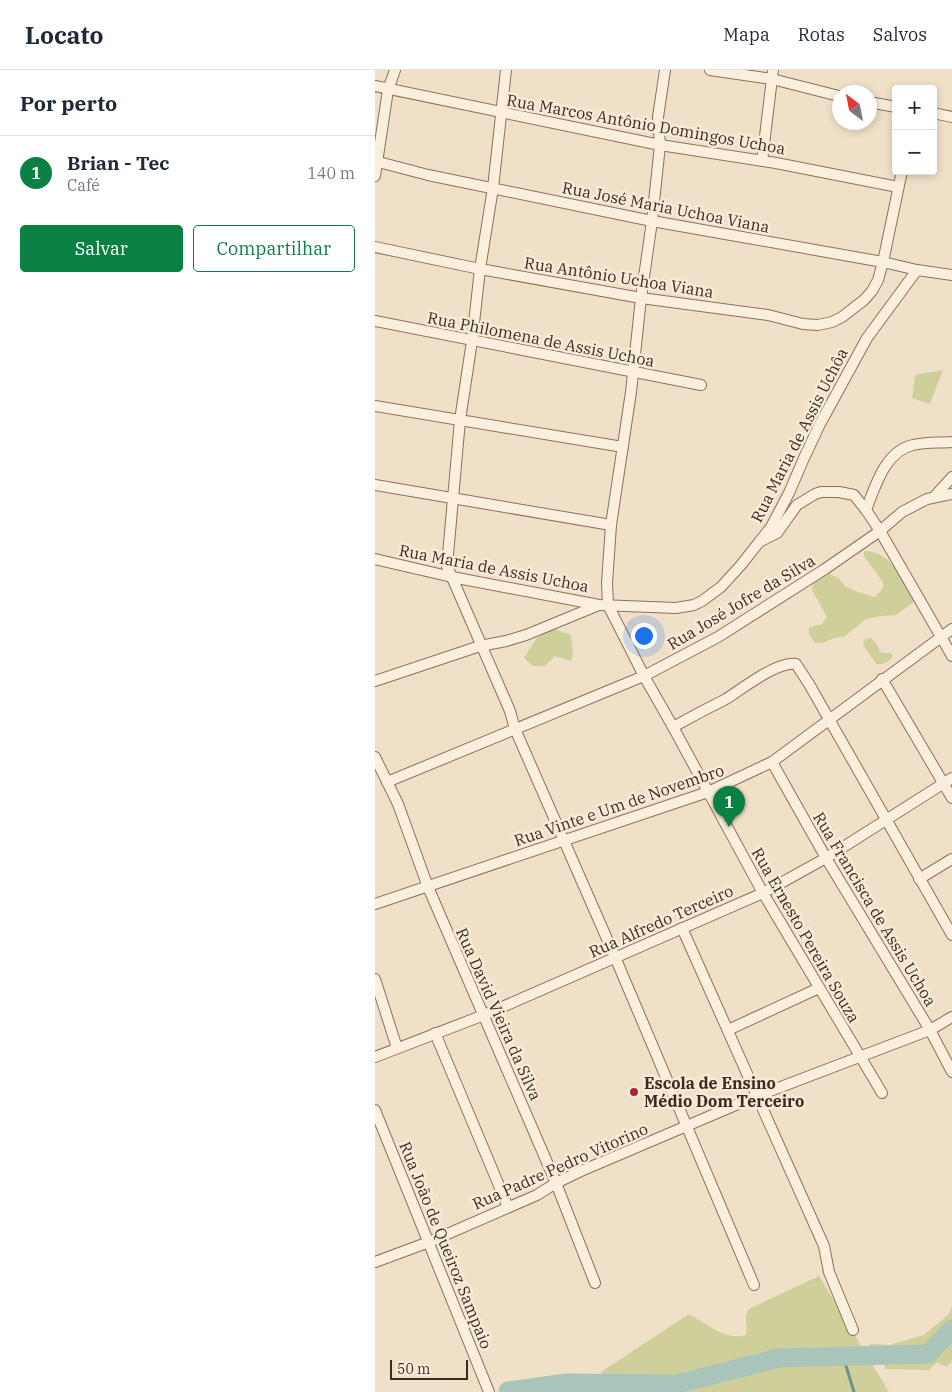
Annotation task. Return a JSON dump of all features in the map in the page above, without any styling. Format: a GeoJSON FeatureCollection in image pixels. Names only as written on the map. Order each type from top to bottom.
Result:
{"type":"FeatureCollection","features":[{"type":"Feature","properties":{"kind":"street"},"geometry":{"type":"LineString","coordinates":[[375,176],[388,90],[395,70]]}},
{"type":"Feature","properties":{"kind":"street"},"geometry":{"type":"LineString","coordinates":[[506,70],[493,188],[460,420],[447,561],[448,570],[510,711],[515,729],[565,841],[754,1285]]}},
{"type":"Feature","properties":{"kind":"street"},"geometry":{"type":"LineString","coordinates":[[375,681],[480,646],[525,635],[603,605],[611,524],[623,447],[652,221],[660,145],[658,117],[665,70]]}},
{"type":"Feature","properties":{"kind":"street"},"geometry":{"type":"LineString","coordinates":[[709,70],[773,74],[799,87],[832,94]]}},
{"type":"Feature","properties":{"kind":"street"},"geometry":{"type":"LineString","coordinates":[[762,161],[773,74]]}},
{"type":"Feature","properties":{"kind":"street","name":"Rua Marcos Antônio Domingos Uchoa"},"geometry":{"type":"LineString","coordinates":[[375,86],[660,145],[762,161],[898,187]]}},
{"type":"Feature","properties":{"kind":"street"},"geometry":{"type":"LineString","coordinates":[[877,103],[892,106]]}},
{"type":"Feature","properties":{"kind":"street"},"geometry":{"type":"LineString","coordinates":[[937,114],[952,117]]}},
{"type":"Feature","properties":{"kind":"street","name":"Rua José Maria Uchoa Viana"},"geometry":{"type":"LineString","coordinates":[[376,161],[428,174],[652,221],[883,262],[917,270],[952,274]]}},
{"type":"Feature","properties":{"kind":"street","name":"Rua Antônio Uchoa Viana"},"geometry":{"type":"LineString","coordinates":[[375,247],[480,269],[641,298],[768,316],[812,325],[832,322],[855,308],[872,291],[879,280],[901,175]]}},
{"type":"Feature","properties":{"kind":"street","name":"Rua Maria de Assis Uchôa"},"geometry":{"type":"LineString","coordinates":[[603,605],[676,608],[694,605],[703,601],[721,587],[771,527],[809,447],[867,338],[917,270]]}},
{"type":"Feature","properties":{"kind":"street","name":"Rua Philomena de Assis Uchoa"},"geometry":{"type":"LineString","coordinates":[[375,321],[701,385]]}},
{"type":"Feature","properties":{"kind":"street"},"geometry":{"type":"LineString","coordinates":[[375,406],[623,447]]}},
{"type":"Feature","properties":{"kind":"street"},"geometry":{"type":"LineString","coordinates":[[867,510],[873,492],[888,461],[900,450],[913,444],[952,442]]}},
{"type":"Feature","properties":{"kind":"street","name":"Rua José Jofre da Silva"},"geometry":{"type":"LineString","coordinates":[[934,497],[952,477]]}},
{"type":"Feature","properties":{"kind":"street"},"geometry":{"type":"LineString","coordinates":[[375,485],[611,524]]}},
{"type":"Feature","properties":{"kind":"street"},"geometry":{"type":"LineString","coordinates":[[760,541],[777,533],[797,505],[815,494],[839,492],[854,495],[873,492]]}},
{"type":"Feature","properties":{"kind":"street","name":"Rua José Jofre da Silva"},"geometry":{"type":"LineString","coordinates":[[387,782],[644,676],[718,637],[825,569],[880,531],[902,512],[920,502],[952,494]]}},
{"type":"Feature","properties":{"kind":"street"},"geometry":{"type":"LineString","coordinates":[[854,495],[867,510],[880,531],[952,656]]}},
{"type":"Feature","properties":{"kind":"street","name":"Rua Maria de Assis Uchoa"},"geometry":{"type":"LineString","coordinates":[[375,559],[452,577],[603,605]]}},
{"type":"Feature","properties":{"kind":"street","name":"Rua Ernesto Pereira Souza"},"geometry":{"type":"LineString","coordinates":[[603,605],[673,727],[763,893],[882,1093]]}},
{"type":"Feature","properties":{"kind":"street","name":"Rua Vinte e Um de Novembro"},"geometry":{"type":"LineString","coordinates":[[375,904],[708,792],[772,762],[952,629]]}},
{"type":"Feature","properties":{"kind":"street"},"geometry":{"type":"LineString","coordinates":[[673,727],[729,697],[764,675],[789,663],[798,666],[952,935]]}},
{"type":"Feature","properties":{"kind":"street"},"geometry":{"type":"LineString","coordinates":[[882,679],[948,780],[952,798]]}},
{"type":"Feature","properties":{"kind":"street","name":"Rua David Vieira da Silva"},"geometry":{"type":"LineString","coordinates":[[375,757],[398,804],[428,887],[557,1183],[595,1283]]}},
{"type":"Feature","properties":{"kind":"street","name":"Rua Francisca de Assis Uchoa"},"geometry":{"type":"LineString","coordinates":[[772,762],[826,858],[930,1030],[952,1072]]}},
{"type":"Feature","properties":{"kind":"street","name":"Rua Alfredo Terceiro"},"geometry":{"type":"LineString","coordinates":[[375,1057],[484,1015],[763,893],[826,858],[948,780]]}},
{"type":"Feature","properties":{"kind":"street"},"geometry":{"type":"LineString","coordinates":[[919,879],[952,859]]}},
{"type":"Feature","properties":{"kind":"street"},"geometry":{"type":"LineString","coordinates":[[682,928],[824,1246],[829,1272],[853,1330]]}},
{"type":"Feature","properties":{"kind":"street"},"geometry":{"type":"LineString","coordinates":[[375,979],[397,1048]]}},
{"type":"Feature","properties":{"kind":"street"},"geometry":{"type":"LineString","coordinates":[[727,1030],[819,988]]}},
{"type":"Feature","properties":{"kind":"street","name":"Rua Padre Pedro Vitorino"},"geometry":{"type":"LineString","coordinates":[[375,1262],[429,1242],[686,1126],[757,1096],[930,1030],[952,1017]]}},
{"type":"Feature","properties":{"kind":"street"},"geometry":{"type":"LineString","coordinates":[[435,1033],[508,1207]]}},
{"type":"Feature","properties":{"kind":"street","name":"Rua João de Queiroz Sampaio"},"geometry":{"type":"LineString","coordinates":[[375,1110],[489,1392]]}},
{"type":"Feature","properties":{"kind":"green space"},"geometry":{"type":"Polygon","coordinates":[[[943,370],[930,404],[912,398],[915,375],[943,370]]]}},
{"type":"Feature","properties":{"kind":"green space"},"geometry":{"type":"Polygon","coordinates":[[[864,551],[873,552],[889,561],[896,568],[916,600],[896,615],[866,619],[844,637],[815,643],[809,634],[809,628],[821,625],[827,617],[812,590],[813,579],[825,571],[855,591],[874,597],[881,591],[884,584],[864,556],[864,551]]]}},
{"type":"Feature","properties":{"kind":"green space"},"geometry":{"type":"Polygon","coordinates":[[[551,628],[571,635],[573,652],[571,661],[555,656],[545,666],[533,666],[524,658],[536,639],[551,628]]]}},
{"type":"Feature","properties":{"kind":"green space"},"geometry":{"type":"Polygon","coordinates":[[[871,638],[881,653],[891,653],[893,657],[885,663],[876,664],[863,644],[865,639],[871,638]]]}},
{"type":"Feature","properties":{"kind":"green space"},"geometry":{"type":"Polygon","coordinates":[[[819,1276],[889,1392],[612,1392],[601,1372],[689,1314],[724,1334],[731,1336],[746,1335],[746,1316],[749,1309],[819,1276]]]}},
{"type":"Feature","properties":{"kind":"green space"},"geometry":{"type":"Polygon","coordinates":[[[952,1307],[952,1361],[946,1367],[937,1362],[929,1370],[885,1369],[885,1361],[868,1349],[870,1344],[889,1345],[924,1335],[949,1314],[952,1307]]]}},
{"type":"Feature","properties":{"kind":"waterway"},"geometry":{"type":"LineString","coordinates":[[508,1391],[567,1383],[677,1384],[779,1358],[928,1354],[952,1329]]}},
{"type":"Feature","properties":{"kind":"waterway"},"geometry":{"type":"LineString","coordinates":[[843,1356],[854,1392]]}},
{"type":"Feature","properties":{"kind":"place","name":"Brian - Tec"},"geometry":{"type":"Point","coordinates":[729,827]}},
{"type":"Feature","properties":{"kind":"place","name":"Escola de Ensino Médio Dom Terceiro"},"geometry":{"type":"Point","coordinates":[634,1092]}}]}
